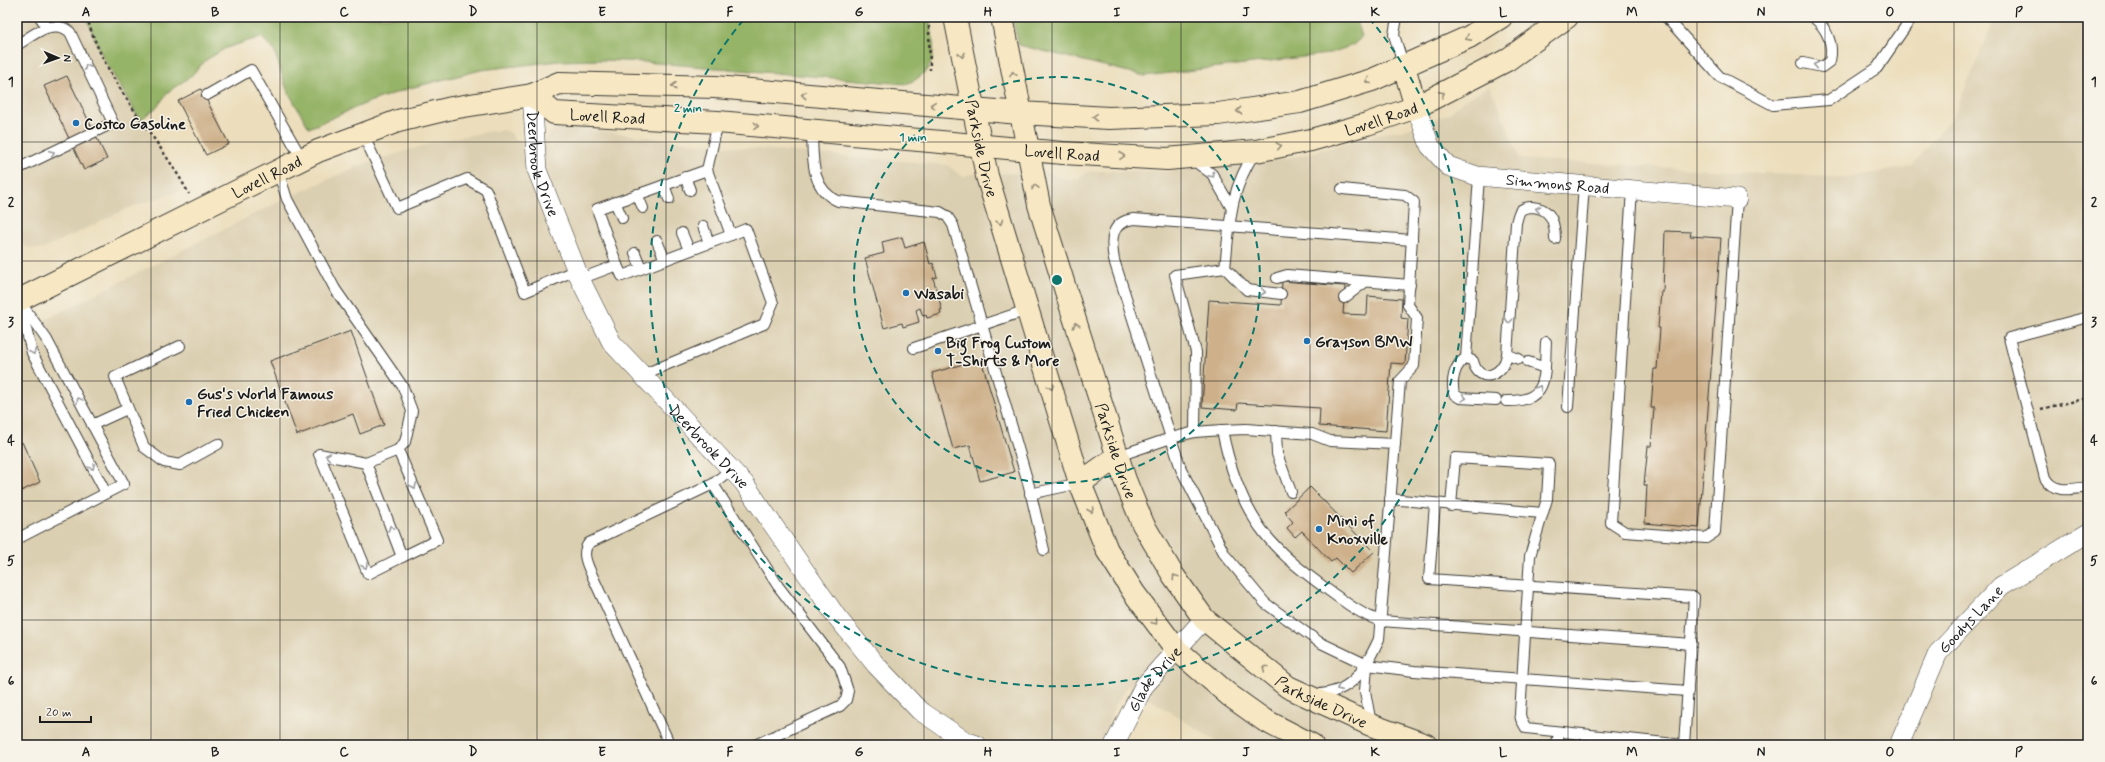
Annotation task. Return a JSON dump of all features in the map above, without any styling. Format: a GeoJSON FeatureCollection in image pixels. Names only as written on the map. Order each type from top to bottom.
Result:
{"type":"FeatureCollection","features":[{"type":"Feature","properties":{"kind":"main road","name":"Parkside Drive"},"geometry":{"type":"LineString","coordinates":[[955,17],[979,144],[1027,310],[1080,483],[1107,550],[1134,593],[1176,649],[1229,695],[1264,720],[1312,745]]}},
{"type":"Feature","properties":{"kind":"main road","name":"Parkside Drive"},"geometry":{"type":"LineString","coordinates":[[1002,17],[1039,205],[1125,480],[1143,524],[1173,575],[1204,619],[1288,687],[1371,725],[1426,745]]}},
{"type":"Feature","properties":{"kind":"main road","name":"Lovell Road"},"geometry":{"type":"LineString","coordinates":[[18,300],[302,159],[363,134],[398,121],[445,110],[532,95],[559,83],[715,87],[1020,113],[1134,118],[1218,114],[1256,110],[1300,102],[1335,93],[1404,67],[1469,38],[1501,17]]}},
{"type":"Feature","properties":{"kind":"main road","name":"Lovell Road"},"geometry":{"type":"LineString","coordinates":[[532,95],[554,112],[718,122],[1027,149],[1167,158],[1187,157],[1256,151],[1311,140],[1367,124],[1416,107],[1507,60],[1567,17]]}},
{"type":"Feature","properties":{"kind":"main road"},"geometry":{"type":"LineString","coordinates":[[1404,67],[1416,107]]}},
{"type":"Feature","properties":{"kind":"main road"},"geometry":{"type":"LineString","coordinates":[[1080,483],[1118,456]]}},
{"type":"Feature","properties":{"kind":"street","name":"Deerbrook Drive"},"geometry":{"type":"LineString","coordinates":[[532,95],[537,170],[578,275],[612,343],[744,483],[836,616],[876,665],[919,710],[965,741],[977,745]]}},
{"type":"Feature","properties":{"kind":"street","name":"Simmons Road"},"geometry":{"type":"LineString","coordinates":[[1416,107],[1430,146],[1448,166],[1479,176],[1584,184],[1737,199]]}},
{"type":"Feature","properties":{"kind":"street","name":"Goodys Lane"},"geometry":{"type":"LineString","coordinates":[[1899,745],[1938,653],[2001,586],[2088,533]]}},
{"type":"Feature","properties":{"kind":"street","name":"Glade Drive"},"geometry":{"type":"LineString","coordinates":[[1114,745],[1144,686],[1204,619]]}},
{"type":"Feature","properties":{"kind":"lane"},"geometry":{"type":"LineString","coordinates":[[40,17],[47,27]]}},
{"type":"Feature","properties":{"kind":"lane"},"geometry":{"type":"LineString","coordinates":[[1397,17],[1394,35],[1404,67]]}},
{"type":"Feature","properties":{"kind":"lane"},"geometry":{"type":"LineString","coordinates":[[1666,17],[1720,77],[1773,105],[1829,100],[1878,68],[1912,17]]}},
{"type":"Feature","properties":{"kind":"lane"},"geometry":{"type":"LineString","coordinates":[[1803,63],[1822,67],[1830,61],[1833,50],[1826,31],[1813,17]]}},
{"type":"Feature","properties":{"kind":"lane"},"geometry":{"type":"LineString","coordinates":[[17,45],[47,27],[60,27],[70,32],[113,123],[17,170]]}},
{"type":"Feature","properties":{"kind":"lane"},"geometry":{"type":"LineString","coordinates":[[207,95],[251,70],[302,159]]}},
{"type":"Feature","properties":{"kind":"lane"},"geometry":{"type":"LineString","coordinates":[[718,122],[707,170],[730,235]]}},
{"type":"Feature","properties":{"kind":"lane"},"geometry":{"type":"LineString","coordinates":[[812,131],[814,169],[819,186],[828,197],[838,201],[940,212],[947,216],[953,225],[1030,494],[1044,550]]}},
{"type":"Feature","properties":{"kind":"lane"},"geometry":{"type":"LineString","coordinates":[[363,134],[397,208],[467,179],[486,190],[525,292],[578,275],[617,265]]}},
{"type":"Feature","properties":{"kind":"lane"},"geometry":{"type":"LineString","coordinates":[[1225,268],[1231,207],[1241,174],[1256,151]]}},
{"type":"Feature","properties":{"kind":"lane"},"geometry":{"type":"LineString","coordinates":[[1187,157],[1212,174],[1231,207]]}},
{"type":"Feature","properties":{"kind":"lane"},"geometry":{"type":"LineString","coordinates":[[642,375],[764,324],[773,302],[746,229],[622,276],[597,209],[707,170]]}},
{"type":"Feature","properties":{"kind":"lane"},"geometry":{"type":"LineString","coordinates":[[278,171],[287,199],[336,289],[403,387],[412,411],[405,442],[398,450],[366,463],[319,454],[368,574],[437,540],[398,450]]}},
{"type":"Feature","properties":{"kind":"lane"},"geometry":{"type":"LineString","coordinates":[[1479,176],[1466,358],[1456,367],[1452,388],[1454,394],[1460,398],[1496,400]]}},
{"type":"Feature","properties":{"kind":"lane"},"geometry":{"type":"LineString","coordinates":[[685,177],[690,190]]}},
{"type":"Feature","properties":{"kind":"lane"},"geometry":{"type":"LineString","coordinates":[[1568,407],[1584,184]]}},
{"type":"Feature","properties":{"kind":"lane"},"geometry":{"type":"LineString","coordinates":[[664,185],[669,198]]}},
{"type":"Feature","properties":{"kind":"lane"},"geometry":{"type":"LineString","coordinates":[[1303,694],[1317,694],[1336,690],[1358,677],[1367,665],[1379,639],[1400,381],[1414,366],[1417,318],[1408,305],[1414,202],[1405,195],[1342,189]]}},
{"type":"Feature","properties":{"kind":"lane"},"geometry":{"type":"LineString","coordinates":[[1632,189],[1611,523],[1625,532],[1706,538],[1715,532],[1737,199]]}},
{"type":"Feature","properties":{"kind":"lane"},"geometry":{"type":"LineString","coordinates":[[637,194],[643,208]]}},
{"type":"Feature","properties":{"kind":"lane"},"geometry":{"type":"LineString","coordinates":[[615,202],[622,218]]}},
{"type":"Feature","properties":{"kind":"lane"},"geometry":{"type":"LineString","coordinates":[[1466,358],[1473,361],[1475,370],[1481,375],[1489,375],[1500,371],[1504,367],[1507,355],[1516,224],[1520,212],[1526,207],[1547,211],[1553,220],[1554,239]]}},
{"type":"Feature","properties":{"kind":"lane"},"geometry":{"type":"LineString","coordinates":[[1412,240],[1230,226],[1125,220],[1117,226],[1111,241],[1114,260],[1181,469],[1225,555],[1265,603],[1319,642],[1367,665],[1414,671],[1688,691]]}},
{"type":"Feature","properties":{"kind":"lane"},"geometry":{"type":"LineString","coordinates":[[703,226],[709,243]]}},
{"type":"Feature","properties":{"kind":"lane"},"geometry":{"type":"LineString","coordinates":[[682,233],[689,250]]}},
{"type":"Feature","properties":{"kind":"lane"},"geometry":{"type":"LineString","coordinates":[[657,241],[665,260]]}},
{"type":"Feature","properties":{"kind":"lane"},"geometry":{"type":"LineString","coordinates":[[635,253],[641,268]]}},
{"type":"Feature","properties":{"kind":"lane"},"geometry":{"type":"LineString","coordinates":[[1225,268],[1246,290],[1281,294]]}},
{"type":"Feature","properties":{"kind":"lane"},"geometry":{"type":"LineString","coordinates":[[1195,432],[1196,352],[1174,275],[1225,268]]}},
{"type":"Feature","properties":{"kind":"lane"},"geometry":{"type":"LineString","coordinates":[[1277,278],[1286,275],[1410,285]]}},
{"type":"Feature","properties":{"kind":"lane"},"geometry":{"type":"LineString","coordinates":[[1344,298],[1365,282]]}},
{"type":"Feature","properties":{"kind":"lane"},"geometry":{"type":"LineString","coordinates":[[17,539],[124,484],[47,340],[18,300]]}},
{"type":"Feature","properties":{"kind":"lane"},"geometry":{"type":"LineString","coordinates":[[18,300],[32,353],[106,493]]}},
{"type":"Feature","properties":{"kind":"lane"},"geometry":{"type":"LineString","coordinates":[[914,348],[981,327],[1027,310]]}},
{"type":"Feature","properties":{"kind":"lane"},"geometry":{"type":"LineString","coordinates":[[2088,317],[2009,338],[2045,478],[2049,485],[2059,490],[2088,487]]}},
{"type":"Feature","properties":{"kind":"lane"},"geometry":{"type":"LineString","coordinates":[[1506,401],[1524,401],[1534,396],[1542,385],[1545,368],[1546,342]]}},
{"type":"Feature","properties":{"kind":"lane"},"geometry":{"type":"LineString","coordinates":[[180,346],[115,377],[127,409],[144,448],[164,462],[180,465],[218,444]]}},
{"type":"Feature","properties":{"kind":"lane"},"geometry":{"type":"LineString","coordinates":[[1507,355],[1545,368]]}},
{"type":"Feature","properties":{"kind":"lane"},"geometry":{"type":"LineString","coordinates":[[92,425],[127,409]]}},
{"type":"Feature","properties":{"kind":"lane"},"geometry":{"type":"LineString","coordinates":[[1118,456],[1171,438],[1195,432],[1222,430],[1276,431],[1312,434],[1330,441],[1395,444]]}},
{"type":"Feature","properties":{"kind":"lane"},"geometry":{"type":"LineString","coordinates":[[1222,430],[1226,449],[1236,477],[1250,511],[1264,534],[1310,577],[1347,604],[1370,618],[1381,621],[1525,633],[1692,644]]}},
{"type":"Feature","properties":{"kind":"lane"},"geometry":{"type":"LineString","coordinates":[[1276,431],[1277,454],[1291,492]]}},
{"type":"Feature","properties":{"kind":"lane"},"geometry":{"type":"LineString","coordinates":[[1435,504],[1429,579],[1529,586],[1694,597],[1684,745],[1532,730],[1526,728],[1520,714],[1529,586],[1530,556],[1547,499],[1550,464],[1455,458],[1451,506]]}},
{"type":"Feature","properties":{"kind":"lane"},"geometry":{"type":"LineString","coordinates":[[366,463],[402,557]]}},
{"type":"Feature","properties":{"kind":"lane"},"geometry":{"type":"LineString","coordinates":[[670,745],[591,573],[585,558],[585,551],[589,543],[712,484],[731,469]]}},
{"type":"Feature","properties":{"kind":"lane"},"geometry":{"type":"LineString","coordinates":[[1030,494],[1080,483]]}},
{"type":"Feature","properties":{"kind":"lane"},"geometry":{"type":"LineString","coordinates":[[712,484],[778,586],[840,667],[847,684],[848,691],[846,700],[840,706],[755,745]]}},
{"type":"Feature","properties":{"kind":"lane"},"geometry":{"type":"LineString","coordinates":[[1390,500],[1542,513]]}},
{"type":"Feature","properties":{"kind":"lane"},"geometry":{"type":"LineString","coordinates":[[1367,665],[1365,692],[1371,725]]}},
{"type":"Feature","properties":{"kind":"lane"},"geometry":{"type":"LineString","coordinates":[[1556,745],[1560,732]]}},
{"type":"Feature","properties":{"kind":"path"},"geometry":{"type":"LineString","coordinates":[[87,17],[102,57],[140,120],[159,145],[197,210]]}},
{"type":"Feature","properties":{"kind":"path"},"geometry":{"type":"LineString","coordinates":[[929,26],[930,70]]}},
{"type":"Feature","properties":{"kind":"path"},"geometry":{"type":"LineString","coordinates":[[2029,412],[2088,398]]}},
{"type":"Feature","properties":{"kind":"shaded area"},"geometry":{"type":"Polygon","coordinates":[[[17,17],[86,17],[103,57],[118,85],[186,189],[131,207],[43,249],[30,248],[20,244],[17,248],[17,17]]]}},
{"type":"Feature","properties":{"kind":"shaded area"},"geometry":{"type":"Polygon","coordinates":[[[1995,17],[2088,17],[2088,745],[1222,745],[1128,685],[1112,711],[1101,745],[17,745],[17,334],[272,205],[355,167],[438,141],[491,131],[504,130],[511,133],[514,140],[545,140],[556,127],[564,126],[701,144],[947,165],[963,177],[971,174],[1046,172],[1069,180],[1078,179],[1086,172],[1095,171],[1178,171],[1299,156],[1391,131],[1401,131],[1449,114],[1462,102],[1489,86],[1498,104],[1520,159],[1847,178],[1912,166],[1954,115],[1995,17]]]}},
{"type":"Feature","properties":{"kind":"green space"},"geometry":{"type":"Polygon","coordinates":[[[86,17],[929,17],[933,38],[933,48],[930,65],[925,72],[917,79],[906,84],[645,62],[602,60],[559,61],[481,70],[410,88],[369,102],[309,128],[287,90],[274,50],[261,37],[226,48],[206,60],[190,77],[169,91],[157,107],[140,120],[103,57],[86,17]]]}},
{"type":"Feature","properties":{"kind":"green space"},"geometry":{"type":"Polygon","coordinates":[[[1012,17],[1356,17],[1362,37],[1353,45],[1328,54],[1145,76],[1019,45],[1012,17]]]}},
{"type":"Feature","properties":{"kind":"building","name":"Costco Gasoline"},"geometry":{"type":"Polygon","coordinates":[[[67,76],[107,159],[84,170],[44,86],[67,76]]]}},
{"type":"Feature","properties":{"kind":"building"},"geometry":{"type":"Polygon","coordinates":[[[201,89],[229,144],[206,155],[178,101],[201,89]]]}},
{"type":"Feature","properties":{"kind":"building"},"geometry":{"type":"Polygon","coordinates":[[[1665,231],[1691,232],[1690,236],[1721,238],[1699,528],[1645,523],[1647,485],[1644,485],[1648,446],[1651,446],[1654,408],[1651,408],[1654,369],[1657,369],[1661,291],[1663,292],[1665,231]]]}},
{"type":"Feature","properties":{"kind":"building","name":"Wasabi"},"geometry":{"type":"Polygon","coordinates":[[[902,237],[905,248],[924,242],[930,264],[933,263],[937,277],[933,278],[942,310],[940,310],[941,314],[927,318],[926,315],[923,316],[920,308],[916,310],[919,322],[903,327],[902,323],[884,328],[865,258],[884,253],[882,242],[902,237]]]}},
{"type":"Feature","properties":{"kind":"building","name":"Grayson BMW"},"geometry":{"type":"Polygon","coordinates":[[[1282,281],[1345,286],[1343,314],[1367,315],[1368,296],[1402,299],[1401,318],[1408,319],[1405,364],[1391,363],[1386,431],[1319,426],[1320,408],[1238,403],[1237,410],[1202,407],[1209,300],[1281,305],[1282,281]]]}},
{"type":"Feature","properties":{"kind":"building"},"geometry":{"type":"Polygon","coordinates":[[[351,331],[384,425],[360,434],[353,414],[297,435],[270,361],[351,331]]]}},
{"type":"Feature","properties":{"kind":"building"},"geometry":{"type":"Polygon","coordinates":[[[981,359],[1014,472],[980,481],[970,445],[953,449],[932,373],[981,359]]]}},
{"type":"Feature","properties":{"kind":"building"},"geometry":{"type":"Polygon","coordinates":[[[22,442],[40,482],[17,493],[17,444],[22,442]]]}},
{"type":"Feature","properties":{"kind":"building","name":"Mini of Knoxville"},"geometry":{"type":"Polygon","coordinates":[[[1310,487],[1374,552],[1351,573],[1336,558],[1331,562],[1302,531],[1295,537],[1287,528],[1293,522],[1285,511],[1310,487]]]}},
{"type":"Feature","properties":{"kind":"place","name":"Costco Gasoline"},"geometry":{"type":"Point","coordinates":[76,123]}},
{"type":"Feature","properties":{"kind":"place","name":"Wasabi"},"geometry":{"type":"Point","coordinates":[906,293]}},
{"type":"Feature","properties":{"kind":"place","name":"Grayson BMW"},"geometry":{"type":"Point","coordinates":[1307,341]}},
{"type":"Feature","properties":{"kind":"place","name":"Big Frog Custom T-Shirts & More"},"geometry":{"type":"Point","coordinates":[938,351]}},
{"type":"Feature","properties":{"kind":"place","name":"Gus's World Famous Fried Chicken"},"geometry":{"type":"Point","coordinates":[189,402]}},
{"type":"Feature","properties":{"kind":"place","name":"Mini of Knoxville"},"geometry":{"type":"Point","coordinates":[1319,529]}}]}
